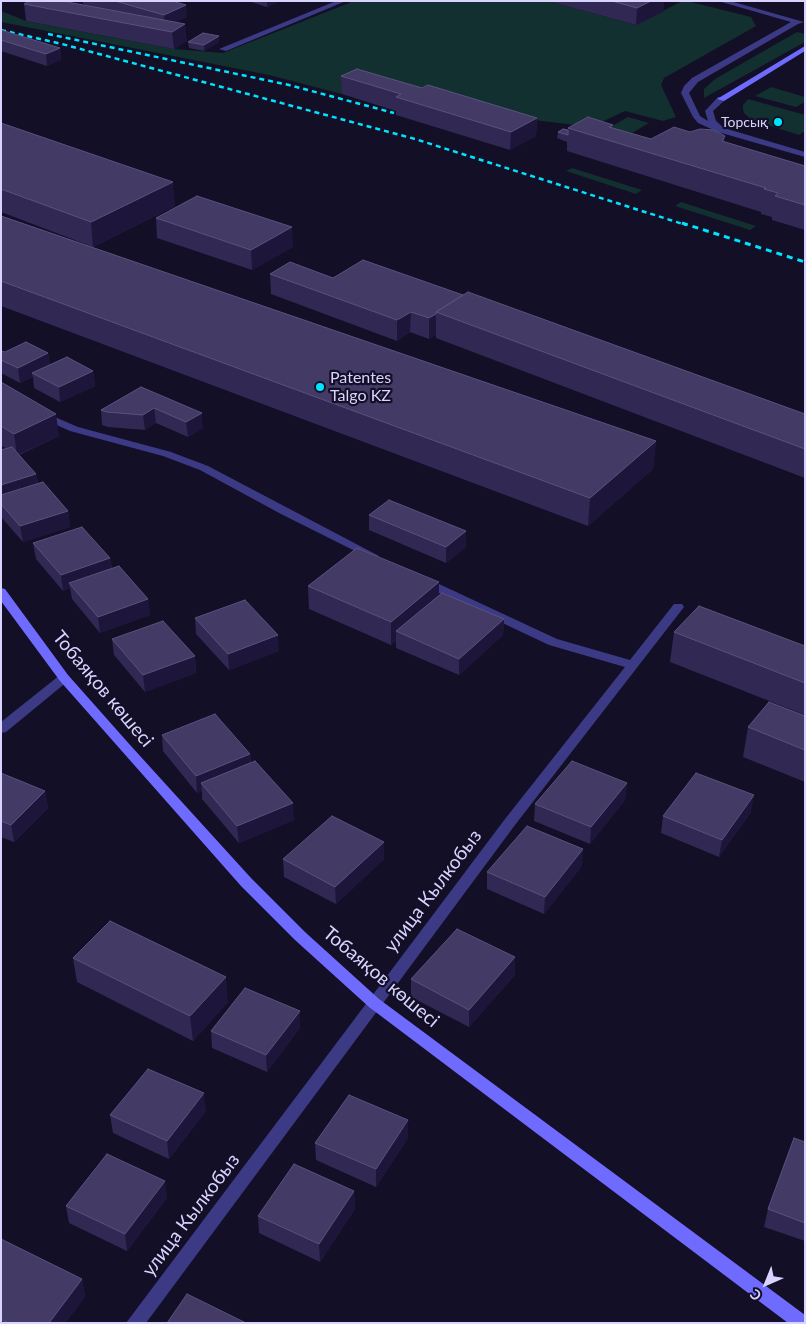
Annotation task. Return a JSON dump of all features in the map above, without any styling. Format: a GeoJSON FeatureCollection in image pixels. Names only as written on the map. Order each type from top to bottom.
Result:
{"type":"FeatureCollection","features":[{"type":"Feature","properties":{"kind":"street"},"geometry":{"type":"LineString","coordinates":[[223,49],[343,1]]}},
{"type":"Feature","properties":{"kind":"street"},"geometry":{"type":"LineString","coordinates":[[720,1],[801,22]]}},
{"type":"Feature","properties":{"kind":"street"},"geometry":{"type":"LineString","coordinates":[[801,22],[695,80],[686,88],[686,98],[697,117],[708,125],[805,155]]}},
{"type":"Feature","properties":{"kind":"street"},"geometry":{"type":"LineString","coordinates":[[727,132],[717,126],[710,118],[709,112],[721,99],[805,48]]}},
{"type":"Feature","properties":{"kind":"street"},"geometry":{"type":"LineString","coordinates":[[35,410],[74,430],[167,454],[204,468],[285,512],[387,563]]}},
{"type":"Feature","properties":{"kind":"street"},"geometry":{"type":"LineString","coordinates":[[413,576],[553,642],[633,665]]}},
{"type":"Feature","properties":{"kind":"street","name":"Тобаяқов көшесі"},"geometry":{"type":"LineString","coordinates":[[1,592],[64,678],[246,882],[300,936],[374,1002],[802,1323]]}},
{"type":"Feature","properties":{"kind":"street","name":"улица Кылкобыз"},"geometry":{"type":"LineString","coordinates":[[136,1323],[510,822],[678,607]]}},
{"type":"Feature","properties":{"kind":"street"},"geometry":{"type":"LineString","coordinates":[[1,729],[64,678]]}},
{"type":"Feature","properties":{"kind":"green space"},"geometry":{"type":"Polygon","coordinates":[[[354,1],[548,1],[636,25],[682,1],[687,1],[751,17],[756,26],[664,78],[661,85],[676,117],[663,121],[625,111],[591,127],[534,120],[357,87],[342,94],[269,75],[1,22],[1,11],[26,21],[174,49],[223,53],[354,1]]]}},
{"type":"Feature","properties":{"kind":"green space"},"geometry":{"type":"Polygon","coordinates":[[[797,32],[805,34],[805,42],[704,98],[704,89],[715,79],[797,32]]]}},
{"type":"Feature","properties":{"kind":"green space"},"geometry":{"type":"Polygon","coordinates":[[[771,87],[805,97],[805,102],[796,107],[755,96],[771,87]]]}},
{"type":"Feature","properties":{"kind":"green space"},"geometry":{"type":"Polygon","coordinates":[[[748,99],[805,115],[805,131],[799,135],[752,120],[744,113],[743,109],[743,105],[748,99]]]}},
{"type":"Feature","properties":{"kind":"green space"},"geometry":{"type":"Polygon","coordinates":[[[628,117],[649,123],[632,133],[605,130],[628,117]]]}},
{"type":"Feature","properties":{"kind":"green space"},"geometry":{"type":"Polygon","coordinates":[[[572,168],[642,190],[636,194],[566,171],[572,168]]]}},
{"type":"Feature","properties":{"kind":"green space"},"geometry":{"type":"Polygon","coordinates":[[[681,202],[756,226],[750,230],[675,206],[681,202]]]}},
{"type":"Feature","properties":{"kind":"building"},"geometry":{"type":"Polygon","coordinates":[[[29,1],[62,1],[185,24],[172,32],[24,4],[29,1]]]}},
{"type":"Feature","properties":{"kind":"building"},"geometry":{"type":"Polygon","coordinates":[[[115,1],[172,1],[186,5],[164,15],[115,1]]]}},
{"type":"Feature","properties":{"kind":"building"},"geometry":{"type":"Polygon","coordinates":[[[612,1],[651,1],[637,8],[612,1]]]}},
{"type":"Feature","properties":{"kind":"building"},"geometry":{"type":"Polygon","coordinates":[[[1,30],[60,48],[46,54],[1,40],[1,30]]]}},
{"type":"Feature","properties":{"kind":"building"},"geometry":{"type":"Polygon","coordinates":[[[203,33],[219,36],[204,45],[188,42],[203,33]]]}},
{"type":"Feature","properties":{"kind":"building"},"geometry":{"type":"Polygon","coordinates":[[[357,69],[422,88],[428,85],[537,118],[511,132],[396,97],[401,94],[341,76],[357,69]]]}},
{"type":"Feature","properties":{"kind":"building"},"geometry":{"type":"Polygon","coordinates":[[[588,117],[613,125],[609,127],[651,139],[674,127],[690,132],[700,129],[714,130],[725,136],[722,141],[805,166],[805,205],[775,196],[778,193],[764,189],[766,188],[568,128],[588,117]]]}},
{"type":"Feature","properties":{"kind":"building"},"geometry":{"type":"Polygon","coordinates":[[[1,123],[173,182],[91,222],[1,189],[1,123]]]}},
{"type":"Feature","properties":{"kind":"building"},"geometry":{"type":"Polygon","coordinates":[[[563,129],[568,130],[568,135],[558,132],[563,129]]]}},
{"type":"Feature","properties":{"kind":"building"},"geometry":{"type":"Polygon","coordinates":[[[197,196],[292,227],[251,250],[156,218],[197,196]]]}},
{"type":"Feature","properties":{"kind":"building","name":"Patentes Talgo KZ"},"geometry":{"type":"Polygon","coordinates":[[[1,216],[656,441],[590,498],[1,281],[1,216]]]}},
{"type":"Feature","properties":{"kind":"building"},"geometry":{"type":"Polygon","coordinates":[[[363,260],[463,295],[429,318],[411,312],[397,320],[270,274],[290,262],[333,278],[363,260]]]}},
{"type":"Feature","properties":{"kind":"building"},"geometry":{"type":"Polygon","coordinates":[[[468,292],[805,414],[805,449],[436,312],[468,292]]]}},
{"type":"Feature","properties":{"kind":"building"},"geometry":{"type":"Polygon","coordinates":[[[26,342],[48,353],[18,368],[1,360],[1,351],[5,352],[26,342]]]}},
{"type":"Feature","properties":{"kind":"building"},"geometry":{"type":"Polygon","coordinates":[[[67,357],[93,371],[59,387],[32,373],[67,357]]]}},
{"type":"Feature","properties":{"kind":"building"},"geometry":{"type":"Polygon","coordinates":[[[1,382],[56,414],[14,434],[1,426],[1,382]]]}},
{"type":"Feature","properties":{"kind":"building"},"geometry":{"type":"Polygon","coordinates":[[[141,387],[202,413],[186,422],[154,408],[143,415],[101,410],[141,387]]]}},
{"type":"Feature","properties":{"kind":"building"},"geometry":{"type":"Polygon","coordinates":[[[12,447],[36,474],[1,485],[1,450],[12,447]]]}},
{"type":"Feature","properties":{"kind":"building"},"geometry":{"type":"Polygon","coordinates":[[[43,482],[68,511],[20,526],[1,504],[1,495],[43,482]]]}},
{"type":"Feature","properties":{"kind":"building"},"geometry":{"type":"Polygon","coordinates":[[[389,500],[466,531],[446,547],[369,515],[389,500]]]}},
{"type":"Feature","properties":{"kind":"building"},"geometry":{"type":"Polygon","coordinates":[[[82,527],[110,558],[61,575],[33,543],[82,527]]]}},
{"type":"Feature","properties":{"kind":"building"},"geometry":{"type":"Polygon","coordinates":[[[357,548],[439,582],[391,622],[308,586],[357,548]]]}},
{"type":"Feature","properties":{"kind":"building"},"geometry":{"type":"Polygon","coordinates":[[[119,566],[148,599],[98,617],[69,583],[119,566]]]}},
{"type":"Feature","properties":{"kind":"building"},"geometry":{"type":"Polygon","coordinates":[[[442,593],[504,619],[459,659],[396,631],[442,593]]]}},
{"type":"Feature","properties":{"kind":"building"},"geometry":{"type":"Polygon","coordinates":[[[245,600],[278,635],[228,654],[195,618],[245,600]]]}},
{"type":"Feature","properties":{"kind":"building"},"geometry":{"type":"Polygon","coordinates":[[[699,606],[805,646],[805,683],[674,632],[699,606]]]}},
{"type":"Feature","properties":{"kind":"building"},"geometry":{"type":"Polygon","coordinates":[[[163,621],[195,656],[143,675],[112,639],[163,621]]]}},
{"type":"Feature","properties":{"kind":"building"},"geometry":{"type":"Polygon","coordinates":[[[769,702],[805,716],[805,750],[748,727],[769,702]]]}},
{"type":"Feature","properties":{"kind":"building"},"geometry":{"type":"Polygon","coordinates":[[[215,714],[250,754],[196,776],[162,735],[215,714]]]}},
{"type":"Feature","properties":{"kind":"building"},"geometry":{"type":"Polygon","coordinates":[[[255,761],[293,803],[237,826],[201,783],[255,761]]]}},
{"type":"Feature","properties":{"kind":"building"},"geometry":{"type":"Polygon","coordinates":[[[572,761],[627,783],[591,827],[535,804],[572,761]]]}},
{"type":"Feature","properties":{"kind":"building"},"geometry":{"type":"Polygon","coordinates":[[[1,773],[45,791],[11,825],[1,821],[1,773]]]}},
{"type":"Feature","properties":{"kind":"building"},"geometry":{"type":"Polygon","coordinates":[[[696,773],[754,795],[722,840],[663,816],[696,773]]]}},
{"type":"Feature","properties":{"kind":"building"},"geometry":{"type":"Polygon","coordinates":[[[332,816],[384,842],[335,887],[283,859],[332,816]]]}},
{"type":"Feature","properties":{"kind":"building"},"geometry":{"type":"Polygon","coordinates":[[[527,826],[583,849],[545,897],[487,872],[527,826]]]}},
{"type":"Feature","properties":{"kind":"building"},"geometry":{"type":"Polygon","coordinates":[[[110,921],[226,977],[190,1016],[73,958],[110,921]]]}},
{"type":"Feature","properties":{"kind":"building"},"geometry":{"type":"Polygon","coordinates":[[[457,929],[515,957],[469,1010],[411,979],[457,929]]]}},
{"type":"Feature","properties":{"kind":"building"},"geometry":{"type":"Polygon","coordinates":[[[245,988],[300,1011],[266,1055],[211,1031],[245,988]]]}},
{"type":"Feature","properties":{"kind":"building"},"geometry":{"type":"Polygon","coordinates":[[[148,1069],[204,1093],[167,1141],[110,1115],[148,1069]]]}},
{"type":"Feature","properties":{"kind":"building"},"geometry":{"type":"Polygon","coordinates":[[[349,1095],[408,1120],[376,1169],[315,1143],[349,1095]]]}},
{"type":"Feature","properties":{"kind":"building"},"geometry":{"type":"Polygon","coordinates":[[[794,1138],[805,1142],[805,1223],[768,1209],[794,1138]]]}},
{"type":"Feature","properties":{"kind":"building"},"geometry":{"type":"Polygon","coordinates":[[[107,1154],[165,1181],[125,1234],[66,1206],[107,1154]]]}},
{"type":"Feature","properties":{"kind":"building"},"geometry":{"type":"Polygon","coordinates":[[[294,1164],[354,1191],[319,1244],[258,1216],[294,1164]]]}},
{"type":"Feature","properties":{"kind":"building"},"geometry":{"type":"Polygon","coordinates":[[[1,1239],[82,1279],[49,1323],[8,1323],[1,1319],[1,1239]]]}},
{"type":"Feature","properties":{"kind":"building"},"geometry":{"type":"Polygon","coordinates":[[[187,1294],[246,1323],[167,1323],[187,1294]]]}},
{"type":"Feature","properties":{"kind":"railway"},"geometry":{"type":"LineString","coordinates":[[1,30],[62,44],[415,139],[686,225]]}},
{"type":"Feature","properties":{"kind":"railway"},"geometry":{"type":"LineString","coordinates":[[48,34],[289,85],[394,113]]}},
{"type":"Feature","properties":{"kind":"railway"},"geometry":{"type":"LineString","coordinates":[[682,223],[805,262]]}},
{"type":"Feature","properties":{"kind":"place","name":"Торсық"},"geometry":{"type":"Point","coordinates":[778,122]}},
{"type":"Feature","properties":{"kind":"place","name":"Patentes Talgo KZ"},"geometry":{"type":"Point","coordinates":[320,387]}}]}
